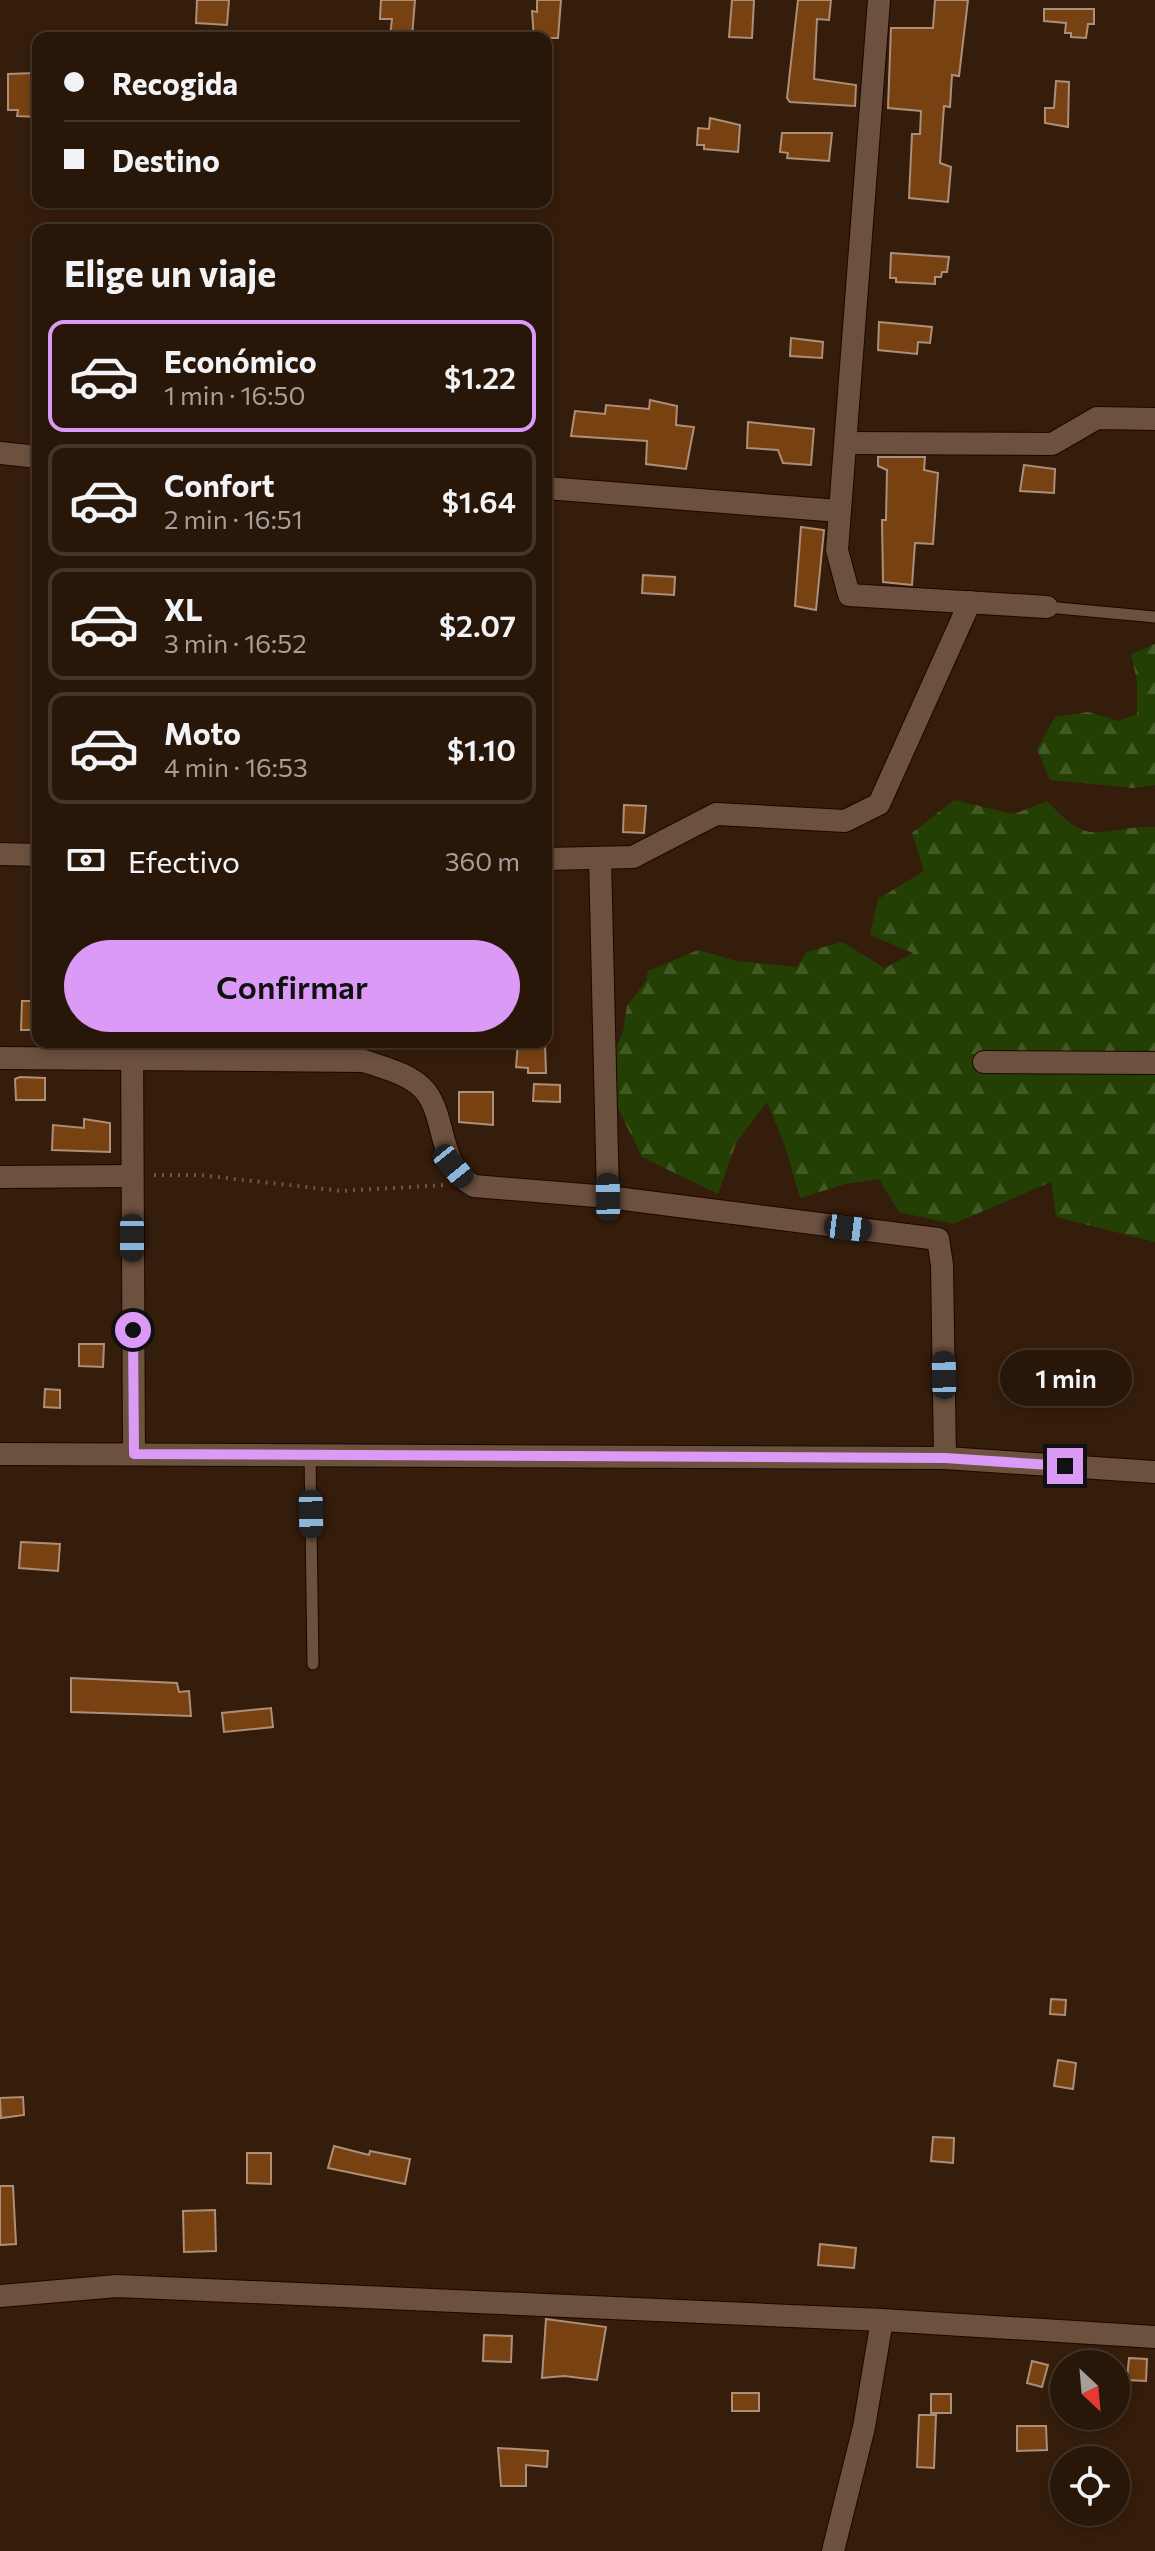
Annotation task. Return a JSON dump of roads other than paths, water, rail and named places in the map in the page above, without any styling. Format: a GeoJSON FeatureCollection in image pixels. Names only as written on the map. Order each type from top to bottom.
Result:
{"type":"FeatureCollection","features":[{"type":"Feature","properties":{"kind":"street"},"geometry":{"type":"LineString","coordinates":[[879,0],[837,550],[849,595],[1047,607]]}},
{"type":"Feature","properties":{"kind":"street"},"geometry":{"type":"LineString","coordinates":[[846,443],[1052,444],[1097,418],[1155,419]]}},
{"type":"Feature","properties":{"kind":"street"},"geometry":{"type":"LineString","coordinates":[[0,453],[32,456]]}},
{"type":"Feature","properties":{"kind":"street"},"geometry":{"type":"LineString","coordinates":[[552,488],[839,511]]}},
{"type":"Feature","properties":{"kind":"street"},"geometry":{"type":"LineString","coordinates":[[552,859],[633,857],[716,814],[845,821],[879,804],[970,602]]}},
{"type":"Feature","properties":{"kind":"street"},"geometry":{"type":"LineString","coordinates":[[0,854],[32,855]]}},
{"type":"Feature","properties":{"kind":"street"},"geometry":{"type":"LineString","coordinates":[[600,858],[608,1197]]}},
{"type":"Feature","properties":{"kind":"street"},"geometry":{"type":"LineString","coordinates":[[132,1051],[134,1454]]}},
{"type":"Feature","properties":{"kind":"street"},"geometry":{"type":"LineString","coordinates":[[0,1058],[132,1051],[364,1061],[398,1073],[425,1090],[453,1166],[474,1186],[608,1197],[938,1239],[942,1265],[945,1458]]}},
{"type":"Feature","properties":{"kind":"street"},"geometry":{"type":"LineString","coordinates":[[984,1062],[1155,1063]]}},
{"type":"Feature","properties":{"kind":"street"},"geometry":{"type":"LineString","coordinates":[[0,1177],[132,1176]]}},
{"type":"Feature","properties":{"kind":"street"},"geometry":{"type":"LineString","coordinates":[[0,1454],[945,1458],[1155,1472]]}},
{"type":"Feature","properties":{"kind":"street"},"geometry":{"type":"LineString","coordinates":[[0,2296],[117,2286],[882,2320],[1155,2337]]}},
{"type":"Feature","properties":{"kind":"street"},"geometry":{"type":"LineString","coordinates":[[833,2551],[864,2427],[882,2320]]}},
{"type":"Feature","properties":{"kind":"lane"},"geometry":{"type":"LineString","coordinates":[[1047,607],[1155,617]]}},
{"type":"Feature","properties":{"kind":"lane"},"geometry":{"type":"LineString","coordinates":[[310,1455],[313,1664]]}}]}
